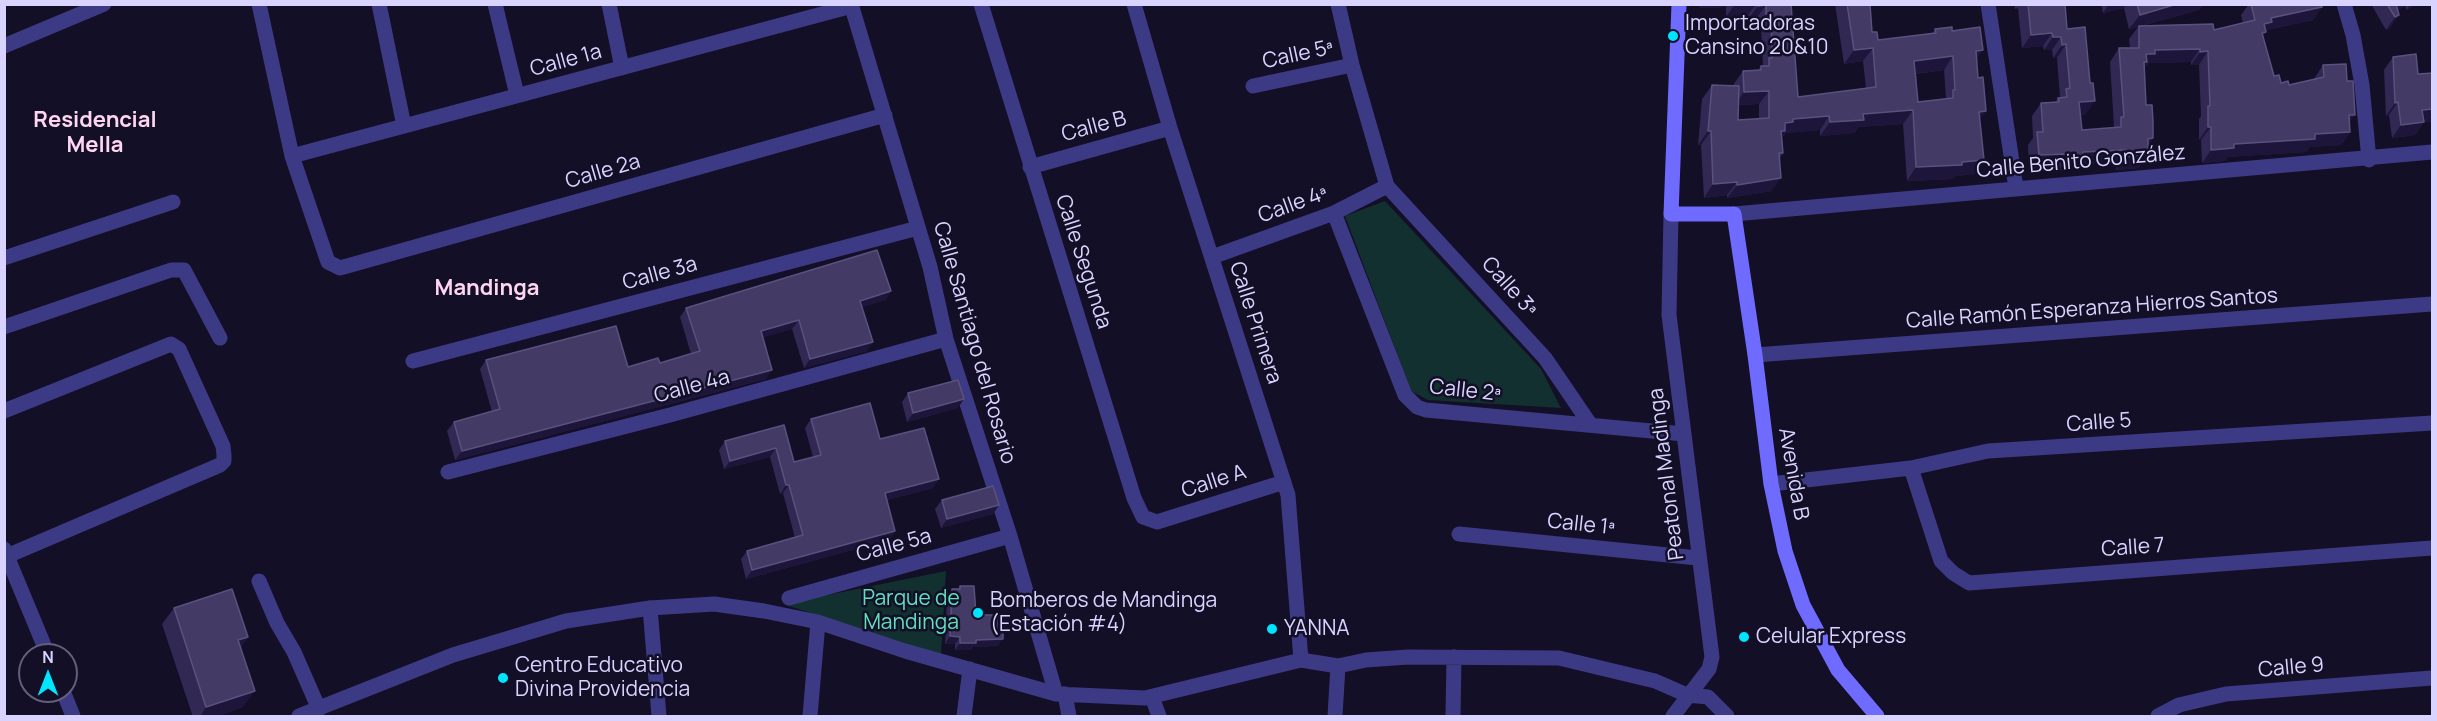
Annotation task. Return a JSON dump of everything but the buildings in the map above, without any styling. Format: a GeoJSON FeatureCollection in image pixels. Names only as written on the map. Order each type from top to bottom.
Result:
{"type":"FeatureCollection","features":[{"type":"Feature","properties":{"kind":"main road"},"geometry":{"type":"LineString","coordinates":[[1679,4],[1671,214],[1734,214]]}},
{"type":"Feature","properties":{"kind":"main road","name":"Avenida B"},"geometry":{"type":"LineString","coordinates":[[1734,214],[1771,484],[1785,551],[1803,605],[1838,670],[1877,717]]}},
{"type":"Feature","properties":{"kind":"street"},"geometry":{"type":"LineString","coordinates":[[4,46],[104,4]]}},
{"type":"Feature","properties":{"kind":"street"},"geometry":{"type":"LineString","coordinates":[[259,4],[292,156]]}},
{"type":"Feature","properties":{"kind":"street"},"geometry":{"type":"LineString","coordinates":[[379,4],[404,126]]}},
{"type":"Feature","properties":{"kind":"street"},"geometry":{"type":"LineString","coordinates":[[495,4],[517,95]]}},
{"type":"Feature","properties":{"kind":"street"},"geometry":{"type":"LineString","coordinates":[[609,4],[622,68]]}},
{"type":"Feature","properties":{"kind":"street","name":"Calle Segunda"},"geometry":{"type":"LineString","coordinates":[[981,4],[1134,498],[1143,517],[1157,522]]}},
{"type":"Feature","properties":{"kind":"street","name":"Calle Primera"},"geometry":{"type":"LineString","coordinates":[[1134,4],[1170,128],[1284,482],[1290,509],[1301,660]]}},
{"type":"Feature","properties":{"kind":"street"},"geometry":{"type":"LineString","coordinates":[[1338,4],[1352,65],[1387,186]]}},
{"type":"Feature","properties":{"kind":"street"},"geometry":{"type":"LineString","coordinates":[[1989,4],[2016,188]]}},
{"type":"Feature","properties":{"kind":"street"},"geometry":{"type":"LineString","coordinates":[[2344,4],[2353,35],[2362,85],[2369,160]]}},
{"type":"Feature","properties":{"kind":"street","name":"Calle 1a"},"geometry":{"type":"LineString","coordinates":[[292,156],[851,5]]}},
{"type":"Feature","properties":{"kind":"street","name":"Calle Santiago del Rosario"},"geometry":{"type":"LineString","coordinates":[[851,5],[918,228],[946,339],[1069,717]]}},
{"type":"Feature","properties":{"kind":"street","name":"Calle 5ª"},"geometry":{"type":"LineString","coordinates":[[1253,86],[1352,65]]}},
{"type":"Feature","properties":{"kind":"street","name":"Calle 2a"},"geometry":{"type":"LineString","coordinates":[[292,156],[328,262],[340,268],[885,116]]}},
{"type":"Feature","properties":{"kind":"street","name":"Calle B"},"geometry":{"type":"LineString","coordinates":[[1030,167],[1170,128]]}},
{"type":"Feature","properties":{"kind":"street","name":"Calle Benito González"},"geometry":{"type":"LineString","coordinates":[[1734,214],[2016,188],[2369,160],[2433,152]]}},
{"type":"Feature","properties":{"kind":"street","name":"Calle 4ª"},"geometry":{"type":"LineString","coordinates":[[1212,257],[1334,213],[1387,186]]}},
{"type":"Feature","properties":{"kind":"street","name":"Calle 3ª"},"geometry":{"type":"LineString","coordinates":[[1387,186],[1545,358],[1563,388],[1590,424]]}},
{"type":"Feature","properties":{"kind":"street"},"geometry":{"type":"LineString","coordinates":[[4,258],[172,202]]}},
{"type":"Feature","properties":{"kind":"street","name":"Calle 2ª"},"geometry":{"type":"LineString","coordinates":[[1334,213],[1410,401],[1426,410],[1684,434]]}},
{"type":"Feature","properties":{"kind":"street","name":"Peatonal Madinga"},"geometry":{"type":"LineString","coordinates":[[1671,214],[1669,315],[1712,657],[1709,669],[1687,695],[1673,717]]}},
{"type":"Feature","properties":{"kind":"street","name":"Calle 3a"},"geometry":{"type":"LineString","coordinates":[[413,361],[918,228]]}},
{"type":"Feature","properties":{"kind":"street"},"geometry":{"type":"LineString","coordinates":[[4,327],[171,270],[184,270],[220,338]]}},
{"type":"Feature","properties":{"kind":"street","name":"Calle Ramón Esperanza Hierros Santos"},"geometry":{"type":"LineString","coordinates":[[1755,355],[2433,304]]}},
{"type":"Feature","properties":{"kind":"street","name":"Calle 4a"},"geometry":{"type":"LineString","coordinates":[[448,472],[670,415],[946,339]]}},
{"type":"Feature","properties":{"kind":"street"},"geometry":{"type":"LineString","coordinates":[[4,411],[171,344],[179,349],[223,446],[224,461],[220,465],[6,553],[43,643]]}},
{"type":"Feature","properties":{"kind":"street","name":"Calle 5"},"geometry":{"type":"LineString","coordinates":[[1771,484],[1911,468],[1988,451],[2433,423]]}},
{"type":"Feature","properties":{"kind":"street","name":"Calle 7"},"geometry":{"type":"LineString","coordinates":[[1911,468],[1941,561],[1953,573],[1969,583],[2433,548]]}},
{"type":"Feature","properties":{"kind":"street","name":"Calle A"},"geometry":{"type":"LineString","coordinates":[[1157,522],[1284,482]]}},
{"type":"Feature","properties":{"kind":"street","name":"Calle 1ª"},"geometry":{"type":"LineString","coordinates":[[1459,534],[1698,558]]}},
{"type":"Feature","properties":{"kind":"street","name":"Calle 5a"},"geometry":{"type":"LineString","coordinates":[[789,598],[1010,536]]}},
{"type":"Feature","properties":{"kind":"street"},"geometry":{"type":"LineString","coordinates":[[259,580],[277,623],[294,652],[319,709]]}},
{"type":"Feature","properties":{"kind":"street"},"geometry":{"type":"LineString","coordinates":[[299,717],[453,655],[566,621],[650,608],[714,604],[818,622],[970,669],[1061,694],[1152,697],[1301,660],[1338,666],[1366,660],[1454,657],[1559,658],[1654,681],[1687,695],[1708,698],[1726,717]]}},
{"type":"Feature","properties":{"kind":"street"},"geometry":{"type":"LineString","coordinates":[[650,608],[659,717]]}},
{"type":"Feature","properties":{"kind":"street"},"geometry":{"type":"LineString","coordinates":[[810,717],[818,622]]}},
{"type":"Feature","properties":{"kind":"street"},"geometry":{"type":"LineString","coordinates":[[1453,717],[1454,657]]}},
{"type":"Feature","properties":{"kind":"street"},"geometry":{"type":"LineString","coordinates":[[1335,717],[1338,666]]}},
{"type":"Feature","properties":{"kind":"street"},"geometry":{"type":"LineString","coordinates":[[964,717],[970,669]]}},
{"type":"Feature","properties":{"kind":"street","name":"Calle 9"},"geometry":{"type":"LineString","coordinates":[[2158,717],[2179,705],[2226,694],[2433,678]]}},
{"type":"Feature","properties":{"kind":"street"},"geometry":{"type":"LineString","coordinates":[[1152,697],[1158,717]]}},
{"type":"Feature","properties":{"kind":"street"},"geometry":{"type":"LineString","coordinates":[[68,703],[74,717]]}},
{"type":"Feature","properties":{"kind":"green space"},"geometry":{"type":"Polygon","coordinates":[[[1385,201],[1541,369],[1561,408],[1428,400],[1411,391],[1345,216],[1385,201]]]}},
{"type":"Feature","properties":{"kind":"green space","name":"Parque de Mandinga"},"geometry":{"type":"Polygon","coordinates":[[[946,571],[941,656],[783,604],[946,571]]]}},
{"type":"Feature","properties":{"kind":"place","name":"Importadoras Cansino 20&10"},"geometry":{"type":"Point","coordinates":[1673,36]}},
{"type":"Feature","properties":{"kind":"place","name":"Bomberos de Mandinga (Estación #4)"},"geometry":{"type":"Point","coordinates":[978,613]}},
{"type":"Feature","properties":{"kind":"place","name":"YANNA"},"geometry":{"type":"Point","coordinates":[1272,629]}},
{"type":"Feature","properties":{"kind":"place","name":"Celular Express"},"geometry":{"type":"Point","coordinates":[1744,637]}},
{"type":"Feature","properties":{"kind":"place","name":"Centro Educativo Divina Providencia"},"geometry":{"type":"Point","coordinates":[503,678]}},
{"type":"Feature","properties":{"kind":"district","name":"Residencial Mella"},"geometry":{"type":"Point","coordinates":[95,134]}},
{"type":"Feature","properties":{"kind":"district","name":"Mandinga"},"geometry":{"type":"Point","coordinates":[487,289]}}]}
